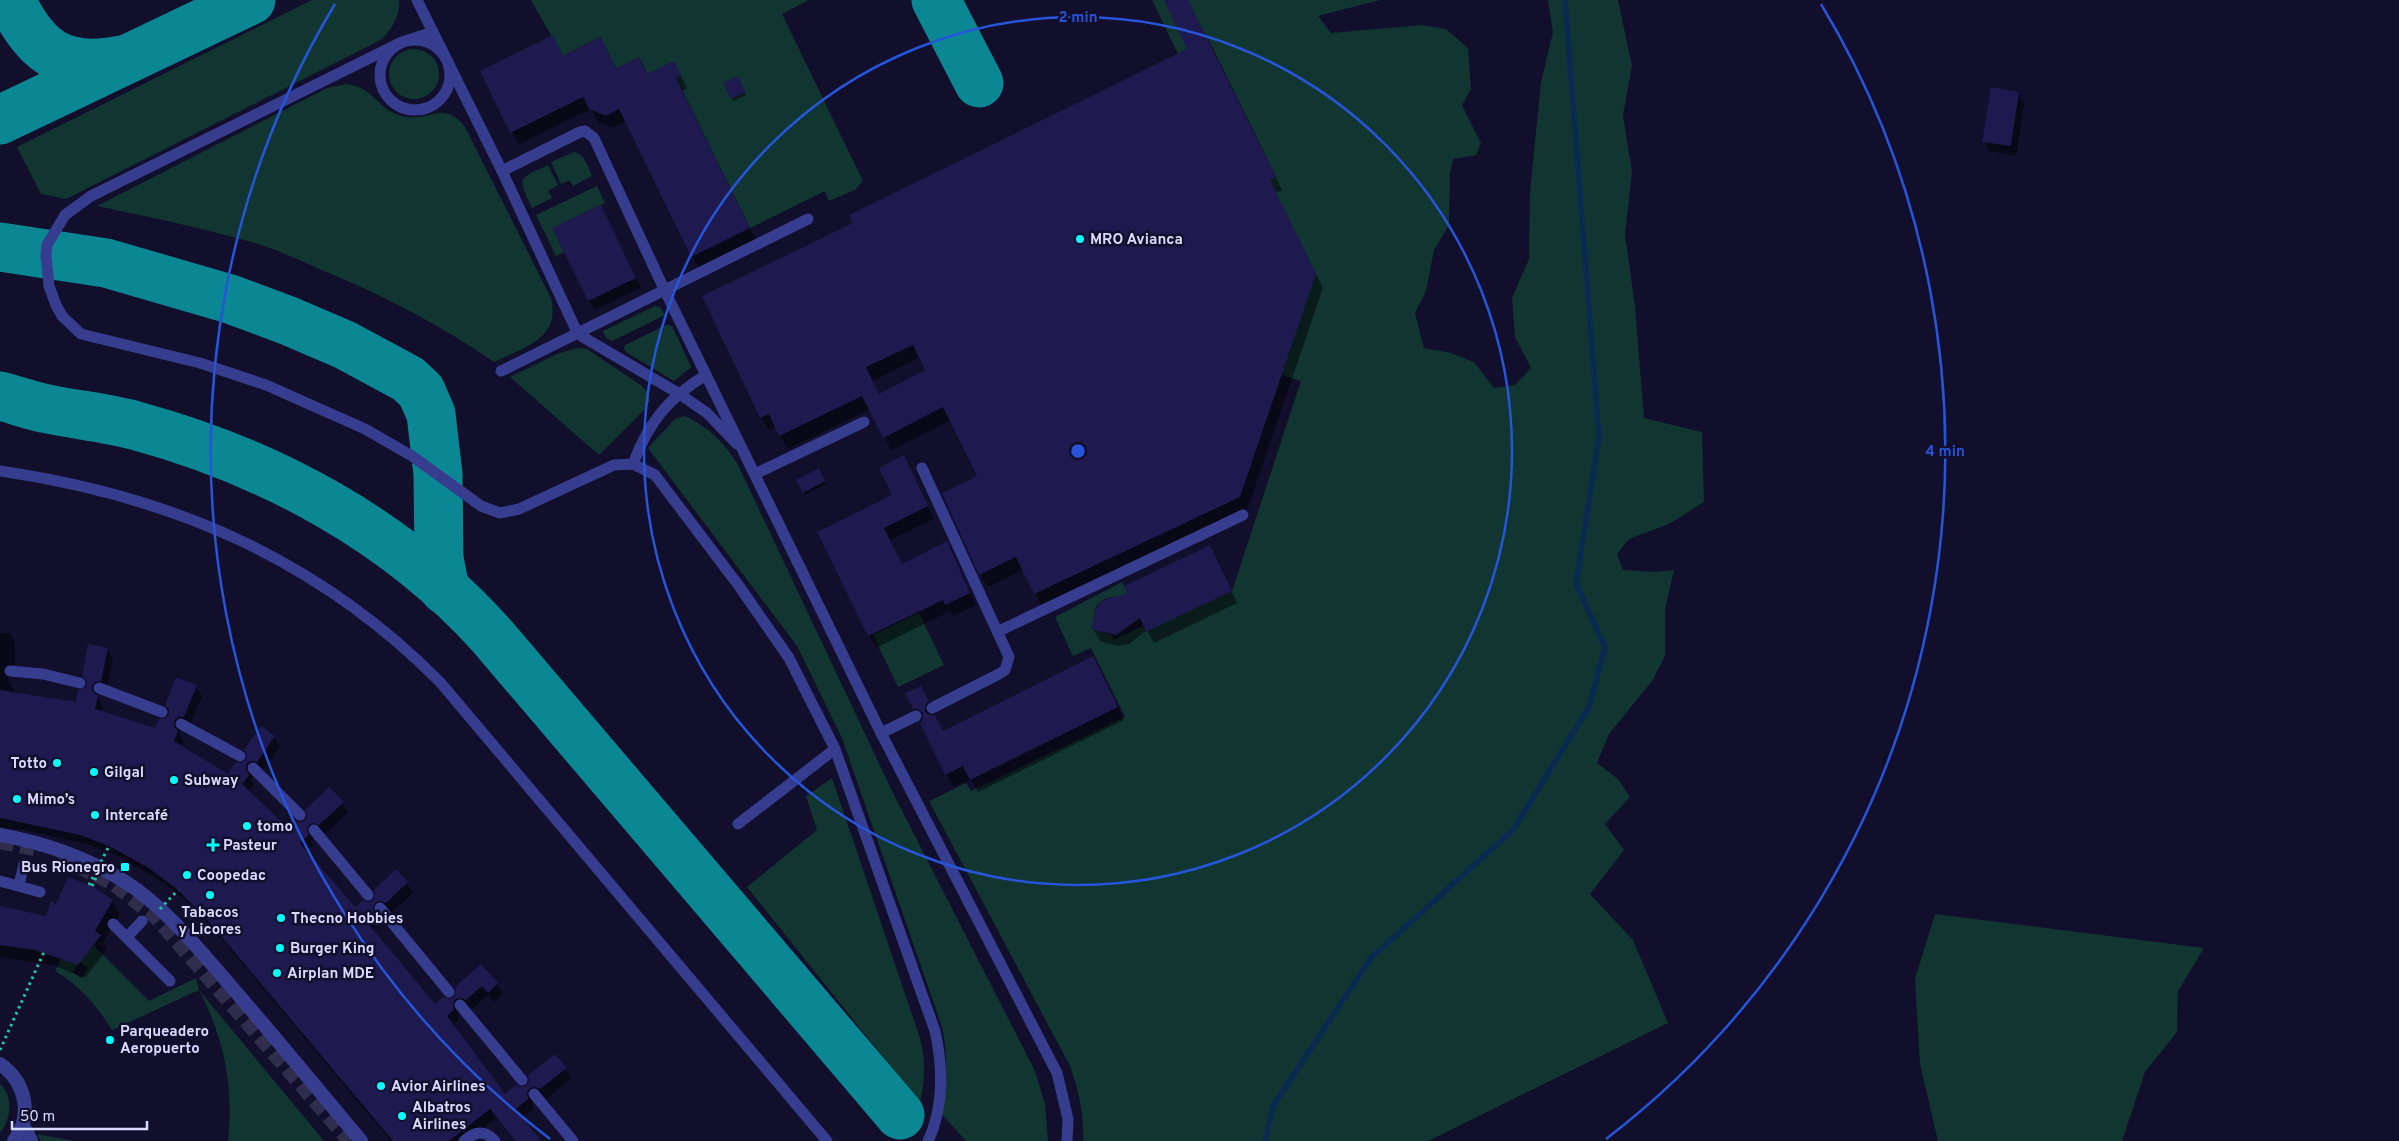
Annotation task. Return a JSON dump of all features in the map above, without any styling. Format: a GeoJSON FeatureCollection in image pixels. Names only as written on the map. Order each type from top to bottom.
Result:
{"type":"FeatureCollection","features":[{"type":"Feature","properties":{"kind":"street"},"geometry":{"type":"LineString","coordinates":[[0,835],[33,841],[65,851],[125,882],[160,909],[202,953],[361,1141]]}},
{"type":"Feature","properties":{"kind":"street"},"geometry":{"type":"LineString","coordinates":[[0,1064],[16,1079],[25,1103],[23,1124],[14,1141]]}},
{"type":"Feature","properties":{"kind":"street"},"geometry":{"type":"LineString","coordinates":[[23,1124],[31,1141]]}},
{"type":"Feature","properties":{"kind":"lane"},"geometry":{"type":"LineString","coordinates":[[418,0],[432,32],[502,171],[577,332],[678,393],[707,414],[745,453]]}},
{"type":"Feature","properties":{"kind":"lane"},"geometry":{"type":"LineString","coordinates":[[432,32],[402,42],[91,196],[74,207],[57,227],[47,245],[49,286],[62,316],[81,334],[200,363],[266,385],[365,429],[412,456],[481,506],[500,513],[518,509],[614,465],[633,464],[654,475],[739,586],[789,658],[835,749],[935,1031],[941,1057],[941,1078],[939,1099],[928,1141]]}},
{"type":"Feature","properties":{"kind":"lane"},"geometry":{"type":"LineString","coordinates":[[412,40],[428,43],[441,51],[447,60],[449,69],[448,87],[437,102],[420,110],[400,106],[385,93],[380,74],[386,54],[402,42],[412,40]]}},
{"type":"Feature","properties":{"kind":"lane"},"geometry":{"type":"LineString","coordinates":[[502,171],[580,132],[585,131],[590,134],[664,290],[881,733],[1057,1073],[1068,1119],[1067,1141]]}},
{"type":"Feature","properties":{"kind":"lane"},"geometry":{"type":"LineString","coordinates":[[501,371],[808,219]]}},
{"type":"Feature","properties":{"kind":"lane"},"geometry":{"type":"LineString","coordinates":[[633,464],[648,430],[678,393],[706,375]]}},
{"type":"Feature","properties":{"kind":"lane"},"geometry":{"type":"LineString","coordinates":[[755,474],[864,422]]}},
{"type":"Feature","properties":{"kind":"lane"},"geometry":{"type":"LineString","coordinates":[[922,468],[1010,657],[1005,670],[932,708]]}},
{"type":"Feature","properties":{"kind":"lane"},"geometry":{"type":"LineString","coordinates":[[0,471],[72,484],[196,520],[277,558],[365,615],[408,650],[440,682],[827,1141]]}},
{"type":"Feature","properties":{"kind":"lane"},"geometry":{"type":"LineString","coordinates":[[999,631],[1244,515]]}},
{"type":"Feature","properties":{"kind":"lane"},"geometry":{"type":"LineString","coordinates":[[10,671],[43,674],[80,683]]}},
{"type":"Feature","properties":{"kind":"lane"},"geometry":{"type":"LineString","coordinates":[[99,688],[162,712]]}},
{"type":"Feature","properties":{"kind":"lane"},"geometry":{"type":"LineString","coordinates":[[881,733],[916,716]]}},
{"type":"Feature","properties":{"kind":"lane"},"geometry":{"type":"LineString","coordinates":[[181,724],[240,756]]}},
{"type":"Feature","properties":{"kind":"lane"},"geometry":{"type":"LineString","coordinates":[[738,824],[835,749]]}},
{"type":"Feature","properties":{"kind":"lane"},"geometry":{"type":"LineString","coordinates":[[253,768],[300,815]]}},
{"type":"Feature","properties":{"kind":"lane"},"geometry":{"type":"LineString","coordinates":[[314,830],[368,895]]}},
{"type":"Feature","properties":{"kind":"lane"},"geometry":{"type":"LineString","coordinates":[[20,885],[24,864]]}},
{"type":"Feature","properties":{"kind":"lane"},"geometry":{"type":"LineString","coordinates":[[0,881],[40,892]]}},
{"type":"Feature","properties":{"kind":"lane"},"geometry":{"type":"LineString","coordinates":[[380,908],[449,992]]}},
{"type":"Feature","properties":{"kind":"lane"},"geometry":{"type":"LineString","coordinates":[[127,937],[142,921]]}},
{"type":"Feature","properties":{"kind":"lane"},"geometry":{"type":"LineString","coordinates":[[114,924],[170,981]]}},
{"type":"Feature","properties":{"kind":"lane"},"geometry":{"type":"LineString","coordinates":[[460,1005],[522,1080]]}},
{"type":"Feature","properties":{"kind":"lane"},"geometry":{"type":"LineString","coordinates":[[534,1094],[573,1141]]}},
{"type":"Feature","properties":{"kind":"lane"},"geometry":{"type":"LineString","coordinates":[[464,1141],[481,1132],[487,1133],[495,1141]]}},
{"type":"Feature","properties":{"kind":"path"},"geometry":{"type":"LineString","coordinates":[[101,868],[91,885],[109,846]]}},
{"type":"Feature","properties":{"kind":"path"},"geometry":{"type":"LineString","coordinates":[[160,909],[178,890]]}},
{"type":"Feature","properties":{"kind":"path"},"geometry":{"type":"LineString","coordinates":[[0,1050],[44,952]]}},
{"type":"Feature","properties":{"kind":"green space"},"geometry":{"type":"Polygon","coordinates":[[[312,0],[399,0],[399,6],[394,22],[381,40],[66,199],[41,194],[17,147],[312,0]]]}},
{"type":"Feature","properties":{"kind":"green space"},"geometry":{"type":"Polygon","coordinates":[[[531,0],[809,0],[782,14],[863,181],[855,190],[829,201],[825,191],[750,228],[678,81],[656,91],[639,57],[616,69],[600,37],[563,56],[531,0]]]}},
{"type":"Feature","properties":{"kind":"green space"},"geometry":{"type":"Polygon","coordinates":[[[1152,0],[1380,0],[1318,16],[1331,33],[1422,25],[1446,29],[1468,48],[1471,89],[1462,105],[1481,143],[1476,155],[1453,159],[1450,173],[1449,225],[1434,250],[1426,291],[1415,313],[1424,348],[1451,353],[1474,362],[1494,388],[1515,385],[1531,368],[1515,337],[1512,298],[1529,259],[1530,192],[1541,82],[1553,32],[1548,0],[1618,0],[1632,66],[1623,115],[1632,172],[1625,234],[1635,307],[1644,418],[1702,432],[1704,502],[1669,524],[1629,539],[1617,554],[1623,570],[1656,572],[1674,570],[1665,609],[1665,656],[1652,681],[1609,734],[1597,763],[1618,779],[1630,797],[1605,824],[1624,850],[1590,894],[1633,940],[1668,1023],[1428,1141],[1083,1141],[1080,1103],[1070,1066],[929,801],[966,783],[971,791],[1125,717],[1091,648],[1073,656],[1055,617],[1122,582],[1131,599],[1107,598],[1100,602],[1094,612],[1094,618],[1100,629],[1112,635],[1114,640],[1143,626],[1146,631],[1232,591],[1301,381],[1282,375],[1270,180],[1276,177],[1209,40],[1178,54],[1152,0]]]}},
{"type":"Feature","properties":{"kind":"green space"},"geometry":{"type":"Polygon","coordinates":[[[414,49],[428,53],[435,60],[439,74],[435,88],[428,95],[414,99],[400,95],[393,88],[389,74],[393,60],[400,53],[414,49]]]}},
{"type":"Feature","properties":{"kind":"green space"},"geometry":{"type":"Polygon","coordinates":[[[346,84],[364,90],[387,109],[402,116],[420,117],[443,113],[450,114],[465,127],[551,298],[553,312],[550,323],[545,333],[537,340],[494,362],[408,310],[363,288],[277,251],[202,229],[97,206],[327,88],[346,84]]]}},
{"type":"Feature","properties":{"kind":"green space"},"geometry":{"type":"Polygon","coordinates":[[[574,152],[581,155],[592,176],[573,186],[570,180],[561,184],[551,162],[574,152]]]}},
{"type":"Feature","properties":{"kind":"green space"},"geometry":{"type":"Polygon","coordinates":[[[548,165],[558,185],[548,191],[552,198],[532,208],[524,190],[523,180],[531,173],[548,165]]]}},
{"type":"Feature","properties":{"kind":"green space"},"geometry":{"type":"Polygon","coordinates":[[[597,186],[605,203],[553,228],[564,252],[556,256],[536,215],[597,186]]]}},
{"type":"Feature","properties":{"kind":"green space"},"geometry":{"type":"Polygon","coordinates":[[[655,306],[660,307],[665,315],[612,341],[606,338],[603,331],[655,306]]]}},
{"type":"Feature","properties":{"kind":"green space"},"geometry":{"type":"Polygon","coordinates":[[[666,325],[670,325],[673,328],[691,367],[674,381],[624,349],[625,345],[666,325]]]}},
{"type":"Feature","properties":{"kind":"green space"},"geometry":{"type":"Polygon","coordinates":[[[577,348],[587,349],[642,386],[648,393],[650,401],[645,409],[599,455],[510,377],[557,354],[577,348]]]}},
{"type":"Feature","properties":{"kind":"green space"},"geometry":{"type":"Polygon","coordinates":[[[685,416],[715,436],[738,465],[893,793],[1035,1071],[1045,1104],[1048,1141],[966,1141],[941,1113],[946,1070],[946,1049],[942,1027],[842,738],[797,646],[648,448],[675,419],[685,416]]]}},
{"type":"Feature","properties":{"kind":"green space"},"geometry":{"type":"Polygon","coordinates":[[[919,613],[944,665],[898,687],[873,635],[919,613]]]}},
{"type":"Feature","properties":{"kind":"green space"},"geometry":{"type":"Polygon","coordinates":[[[832,778],[920,1038],[924,1070],[920,1103],[747,887],[817,830],[806,796],[832,778]]]}},
{"type":"Feature","properties":{"kind":"green space"},"geometry":{"type":"Polygon","coordinates":[[[1935,914],[2204,948],[2178,991],[2177,1032],[2145,1072],[2122,1141],[1938,1141],[1920,1064],[1915,979],[1935,914]]]}},
{"type":"Feature","properties":{"kind":"green space"},"geometry":{"type":"Polygon","coordinates":[[[93,945],[149,1001],[196,978],[199,990],[112,1030],[87,997],[55,971],[61,958],[77,965],[73,972],[81,978],[88,968],[80,962],[93,945]]]}},
{"type":"Feature","properties":{"kind":"green space"},"geometry":{"type":"Polygon","coordinates":[[[199,990],[324,1141],[228,1141],[230,1101],[225,1063],[215,1026],[199,990]]]}},
{"type":"Feature","properties":{"kind":"green space"},"geometry":{"type":"Polygon","coordinates":[[[0,1084],[7,1095],[9,1115],[0,1133],[0,1084]]]}},
{"type":"Feature","properties":{"kind":"green space"},"geometry":{"type":"Polygon","coordinates":[[[37,1134],[74,1141],[41,1141],[37,1134]]]}},
{"type":"Feature","properties":{"kind":"building"},"geometry":{"type":"Polygon","coordinates":[[[1164,0],[1188,0],[1276,177],[1270,180],[1316,274],[1240,497],[1034,594],[1016,557],[979,575],[942,493],[977,476],[943,407],[883,438],[862,396],[779,436],[769,414],[760,418],[702,296],[853,223],[849,215],[1187,49],[1164,0]],[[913,345],[866,367],[879,394],[925,370],[913,345]]]}},
{"type":"Feature","properties":{"kind":"building"},"geometry":{"type":"Polygon","coordinates":[[[553,35],[563,56],[601,37],[616,69],[639,57],[647,74],[674,61],[681,76],[676,78],[750,228],[691,257],[619,109],[606,116],[589,109],[583,97],[510,133],[480,71],[553,35]]]}},
{"type":"Feature","properties":{"kind":"building"},"geometry":{"type":"Polygon","coordinates":[[[738,76],[745,92],[731,99],[723,83],[738,76]]]}},
{"type":"Feature","properties":{"kind":"building"},"geometry":{"type":"Polygon","coordinates":[[[1991,87],[2019,92],[2011,146],[1982,142],[1991,87]]]}},
{"type":"Feature","properties":{"kind":"building"},"geometry":{"type":"Polygon","coordinates":[[[601,205],[636,278],[588,301],[552,228],[601,205]]]}},
{"type":"Feature","properties":{"kind":"building"},"geometry":{"type":"Polygon","coordinates":[[[904,455],[928,506],[884,528],[902,564],[947,541],[970,593],[945,605],[943,600],[868,636],[817,532],[892,495],[879,468],[904,455]]]}},
{"type":"Feature","properties":{"kind":"building"},"geometry":{"type":"Polygon","coordinates":[[[819,468],[825,481],[803,493],[796,480],[819,468]]]}},
{"type":"Feature","properties":{"kind":"building"},"geometry":{"type":"Polygon","coordinates":[[[1210,545],[1232,591],[1146,632],[1140,618],[1116,635],[1091,629],[1095,610],[1101,601],[1128,593],[1124,586],[1210,545]]]}},
{"type":"Feature","properties":{"kind":"building"},"geometry":{"type":"Polygon","coordinates":[[[88,644],[108,648],[101,681],[95,682],[92,686],[93,692],[98,696],[95,709],[155,728],[159,719],[164,719],[169,715],[169,710],[165,705],[176,677],[197,685],[184,717],[178,717],[174,721],[174,727],[178,731],[174,741],[228,774],[236,762],[241,763],[246,760],[247,755],[244,750],[261,726],[275,736],[257,762],[247,763],[246,769],[249,775],[242,784],[287,827],[294,820],[299,822],[305,821],[307,816],[305,810],[329,787],[344,802],[319,825],[313,823],[309,825],[307,831],[309,835],[300,843],[355,907],[363,900],[369,902],[373,900],[374,890],[396,869],[408,882],[386,903],[379,901],[375,903],[373,909],[375,913],[366,921],[435,1004],[443,997],[450,999],[454,997],[455,987],[481,964],[498,983],[488,993],[482,986],[466,1000],[462,998],[456,999],[453,1003],[454,1010],[447,1016],[505,1094],[516,1085],[520,1087],[526,1086],[529,1082],[528,1075],[555,1054],[567,1068],[540,1089],[536,1087],[530,1088],[527,1092],[528,1099],[516,1109],[541,1141],[515,1141],[490,1109],[449,1141],[393,1141],[210,923],[178,890],[149,868],[109,846],[80,835],[0,818],[0,690],[76,702],[78,690],[85,688],[87,684],[82,676],[88,644]]]}},
{"type":"Feature","properties":{"kind":"building"},"geometry":{"type":"Polygon","coordinates":[[[1093,656],[1118,707],[970,780],[963,766],[945,775],[920,723],[923,717],[922,712],[913,709],[905,693],[921,686],[929,701],[926,704],[925,711],[928,714],[935,715],[943,731],[1093,656]]]}},
{"type":"Feature","properties":{"kind":"building"},"geometry":{"type":"Polygon","coordinates":[[[68,877],[92,886],[113,900],[95,931],[101,935],[78,965],[35,950],[0,945],[0,906],[46,916],[51,901],[56,904],[68,877]]]}},
{"type":"Feature","properties":{"kind":"waterway"},"geometry":{"type":"LineString","coordinates":[[1265,1141],[1273,1106],[1371,958],[1513,830],[1589,707],[1605,647],[1576,583],[1599,437],[1565,0]]}},
{"type":"Feature","properties":{"kind":"taxiway"},"geometry":{"type":"LineString","coordinates":[[11,0],[30,33],[53,54],[67,60],[82,63],[121,60]]}},
{"type":"Feature","properties":{"kind":"taxiway"},"geometry":{"type":"LineString","coordinates":[[0,120],[251,0]]}},
{"type":"Feature","properties":{"kind":"taxiway"},"geometry":{"type":"LineString","coordinates":[[936,0],[979,83]]}},
{"type":"Feature","properties":{"kind":"taxiway"},"geometry":{"type":"LineString","coordinates":[[0,247],[106,263],[230,299],[345,345],[408,379],[421,391],[431,414],[438,474],[439,558],[445,590]]}},
{"type":"Feature","properties":{"kind":"taxiway"},"geometry":{"type":"LineString","coordinates":[[0,396],[42,408],[137,426],[187,441],[236,460],[284,481],[330,506],[374,533],[416,564],[455,598],[492,636],[900,1115]]}},
{"type":"Feature","properties":{"kind":"tunnel"},"geometry":{"type":"LineString","coordinates":[[0,842],[38,850]]}},
{"type":"Feature","properties":{"kind":"tunnel"},"geometry":{"type":"LineString","coordinates":[[59,857],[113,884],[156,918],[349,1141]]}},
{"type":"Feature","properties":{"kind":"place","name":"MRO Avianca"},"geometry":{"type":"Point","coordinates":[1080,239]}},
{"type":"Feature","properties":{"kind":"place","name":"Totto"},"geometry":{"type":"Point","coordinates":[57,763]}},
{"type":"Feature","properties":{"kind":"place","name":"Gilgal"},"geometry":{"type":"Point","coordinates":[94,772]}},
{"type":"Feature","properties":{"kind":"place","name":"Subway"},"geometry":{"type":"Point","coordinates":[174,780]}},
{"type":"Feature","properties":{"kind":"place","name":"Mimo’s"},"geometry":{"type":"Point","coordinates":[17,799]}},
{"type":"Feature","properties":{"kind":"place","name":"Intercafé"},"geometry":{"type":"Point","coordinates":[95,815]}},
{"type":"Feature","properties":{"kind":"place","name":"tomo"},"geometry":{"type":"Point","coordinates":[247,826]}},
{"type":"Feature","properties":{"kind":"place","name":"Pasteur"},"geometry":{"type":"Point","coordinates":[213,845]}},
{"type":"Feature","properties":{"kind":"place","name":"Bus Rionegro"},"geometry":{"type":"Point","coordinates":[125,867]}},
{"type":"Feature","properties":{"kind":"place","name":"Coopedac"},"geometry":{"type":"Point","coordinates":[187,875]}},
{"type":"Feature","properties":{"kind":"place","name":"Tabacos y Licores"},"geometry":{"type":"Point","coordinates":[210,895]}},
{"type":"Feature","properties":{"kind":"place","name":"Thecno Hobbies"},"geometry":{"type":"Point","coordinates":[281,918]}},
{"type":"Feature","properties":{"kind":"place","name":"Burger King"},"geometry":{"type":"Point","coordinates":[280,948]}},
{"type":"Feature","properties":{"kind":"place","name":"Airplan MDE"},"geometry":{"type":"Point","coordinates":[277,973]}},
{"type":"Feature","properties":{"kind":"place","name":"Parqueadero Aeropuerto"},"geometry":{"type":"Point","coordinates":[110,1040]}},
{"type":"Feature","properties":{"kind":"place","name":"Avior Airlines"},"geometry":{"type":"Point","coordinates":[381,1086]}},
{"type":"Feature","properties":{"kind":"place","name":"Albatros Airlines"},"geometry":{"type":"Point","coordinates":[402,1116]}}]}
